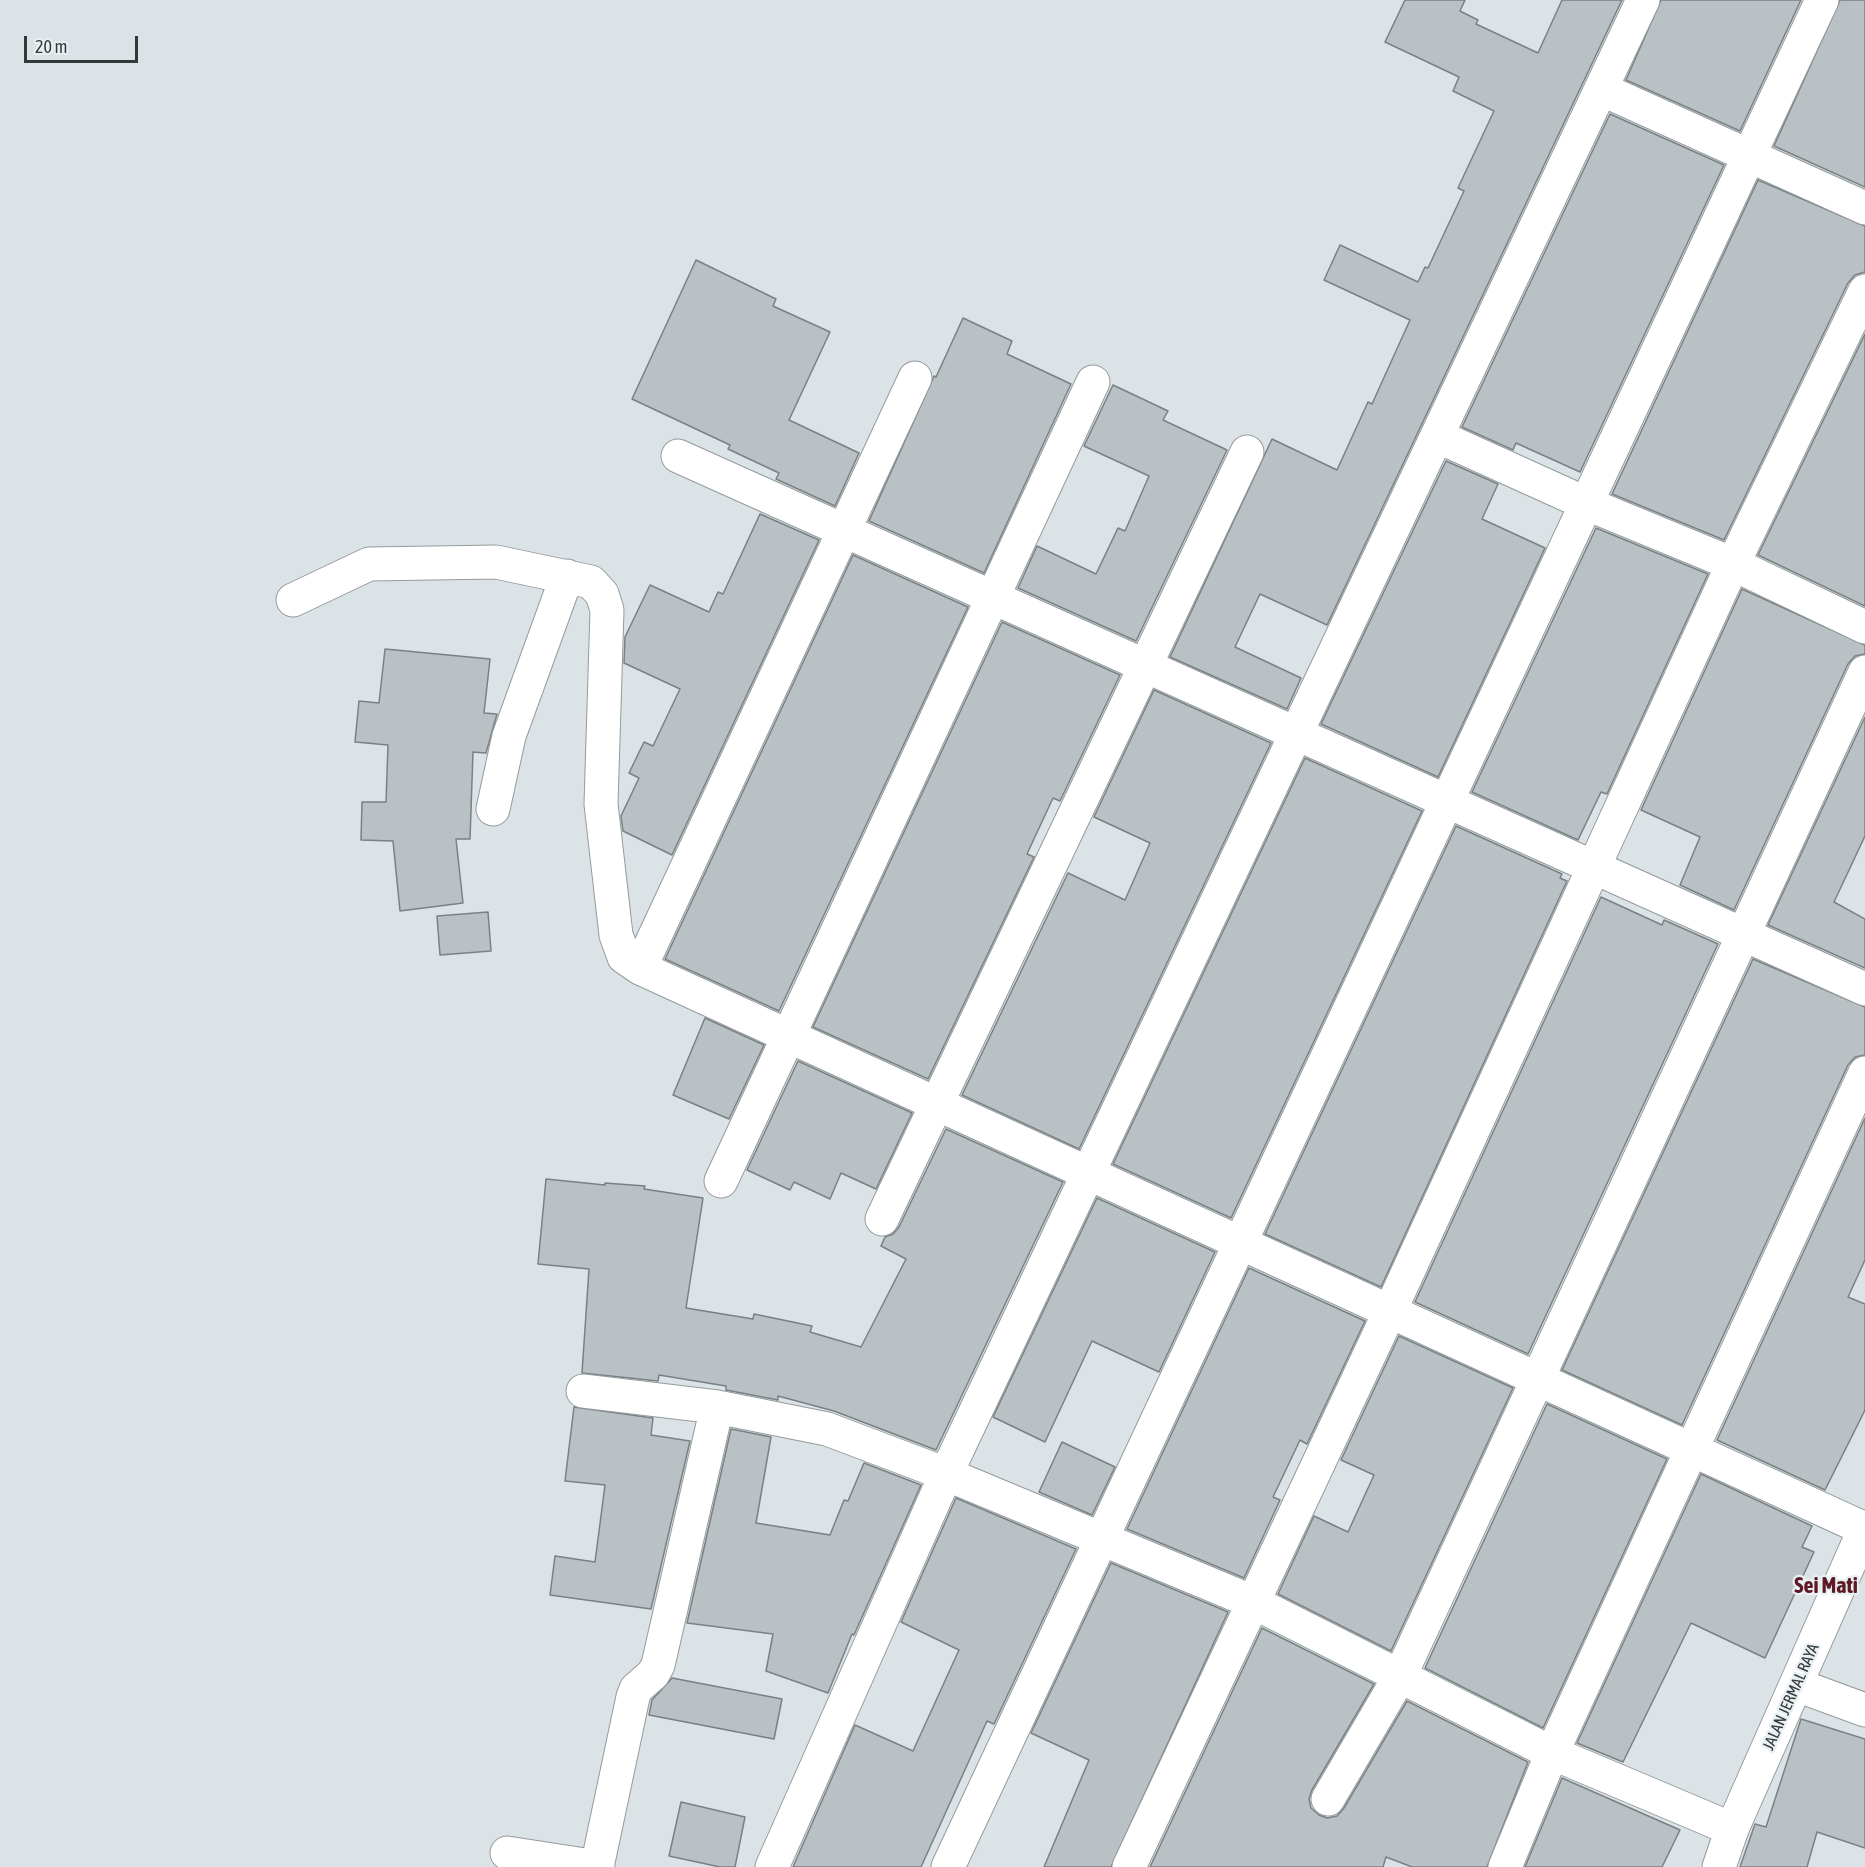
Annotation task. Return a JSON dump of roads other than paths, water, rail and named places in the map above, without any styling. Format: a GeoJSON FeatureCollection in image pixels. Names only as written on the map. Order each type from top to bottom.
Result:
{"type":"FeatureCollection","features":[{"type":"Feature","properties":{"kind":"street"},"geometry":{"type":"LineString","coordinates":[[772,1867],[946,1474],[1298,734],[1643,0]]}},
{"type":"Feature","properties":{"kind":"street"},"geometry":{"type":"LineString","coordinates":[[948,1867],[1445,800],[1822,0]]}},
{"type":"Feature","properties":{"kind":"street"},"geometry":{"type":"LineString","coordinates":[[1601,89],[1865,208]]}},
{"type":"Feature","properties":{"kind":"street"},"geometry":{"type":"LineString","coordinates":[[1129,1867],[1390,1311],[1733,564],[1865,291]]}},
{"type":"Feature","properties":{"kind":"street"},"geometry":{"type":"LineString","coordinates":[[640,968],[915,378]]}},
{"type":"Feature","properties":{"kind":"street"},"geometry":{"type":"LineString","coordinates":[[721,1181],[1094,381]]}},
{"type":"Feature","properties":{"kind":"street"},"geometry":{"type":"LineString","coordinates":[[1437,436],[1585,503],[1733,564],[1865,627]]}},
{"type":"Feature","properties":{"kind":"street"},"geometry":{"type":"LineString","coordinates":[[882,1219],[1247,452]]}},
{"type":"Feature","properties":{"kind":"street"},"geometry":{"type":"LineString","coordinates":[[678,456],[1865,989]]}},
{"type":"Feature","properties":{"kind":"street"},"geometry":{"type":"LineString","coordinates":[[293,600],[369,564],[496,562],[591,582],[602,594],[606,610],[601,804],[616,935],[624,957],[640,968],[1865,1528]]}},
{"type":"Feature","properties":{"kind":"street"},"geometry":{"type":"LineString","coordinates":[[493,809],[509,736],[567,576]]}},
{"type":"Feature","properties":{"kind":"street"},"geometry":{"type":"LineString","coordinates":[[1328,1799],[1400,1676],[1865,672]]}},
{"type":"Feature","properties":{"kind":"street"},"geometry":{"type":"LineString","coordinates":[[1506,1867],[1552,1753],[1865,1073]]}},
{"type":"Feature","properties":{"kind":"street"},"geometry":{"type":"LineString","coordinates":[[583,1391],[717,1407],[827,1429],[946,1474],[1102,1536],[1253,1602],[1552,1753],[1732,1829]]}},
{"type":"Feature","properties":{"kind":"street"},"geometry":{"type":"LineString","coordinates":[[507,1853],[597,1867],[633,1697],[636,1689],[653,1674],[658,1665],[717,1407]]}},
{"type":"Feature","properties":{"kind":"street","name":"JALAN JERMAL RAYA"},"geometry":{"type":"LineString","coordinates":[[1719,1867],[1732,1829],[1865,1528]]}},
{"type":"Feature","properties":{"kind":"street"},"geometry":{"type":"LineString","coordinates":[[1797,1685],[1865,1710]]}},
{"type":"Feature","properties":{"kind":"district","name":"Sei Mati"},"geometry":{"type":"Point","coordinates":[1826,1586]}}]}
